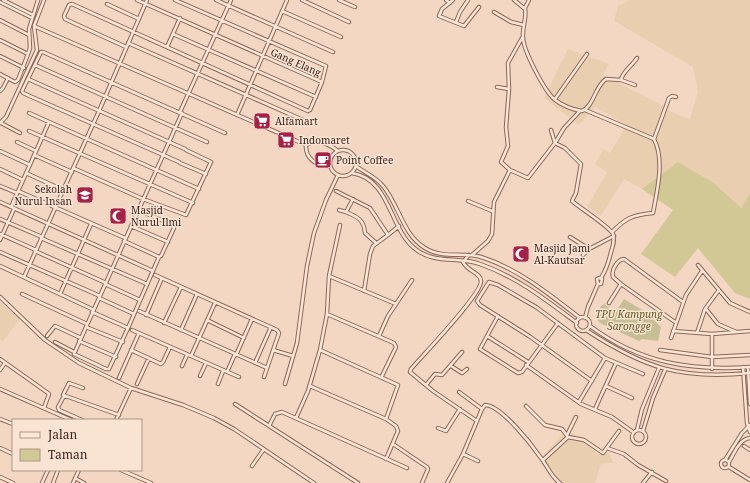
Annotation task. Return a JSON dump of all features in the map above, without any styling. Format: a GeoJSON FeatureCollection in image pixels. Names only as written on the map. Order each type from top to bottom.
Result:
{"type":"FeatureCollection","features":[{"type":"Feature","properties":{"kind":"street"},"geometry":{"type":"LineString","coordinates":[[3,0],[32,16]]}},
{"type":"Feature","properties":{"kind":"street"},"geometry":{"type":"LineString","coordinates":[[0,74],[15,82],[18,80],[24,68],[28,54],[32,16],[38,0]]}},
{"type":"Feature","properties":{"kind":"street"},"geometry":{"type":"LineString","coordinates":[[2,122],[37,50],[34,26],[44,0]]}},
{"type":"Feature","properties":{"kind":"street","name":"Gang Elang"},"geometry":{"type":"LineString","coordinates":[[137,0],[322,82]]}},
{"type":"Feature","properties":{"kind":"street"},"geometry":{"type":"LineString","coordinates":[[24,277],[87,139],[147,0]]}},
{"type":"Feature","properties":{"kind":"street"},"geometry":{"type":"LineString","coordinates":[[126,47],[65,19],[64,16],[71,4],[167,46],[308,111],[322,82],[326,66],[175,0]]}},
{"type":"Feature","properties":{"kind":"street"},"geometry":{"type":"LineString","coordinates":[[216,0],[333,52]]}},
{"type":"Feature","properties":{"kind":"street"},"geometry":{"type":"LineString","coordinates":[[74,352],[150,185],[188,94],[231,0]]}},
{"type":"Feature","properties":{"kind":"street"},"geometry":{"type":"LineString","coordinates":[[237,115],[288,0]]}},
{"type":"Feature","properties":{"kind":"street"},"geometry":{"type":"LineString","coordinates":[[302,0],[348,22]]}},
{"type":"Feature","properties":{"kind":"street"},"geometry":{"type":"LineString","coordinates":[[339,0],[355,8]]}},
{"type":"Feature","properties":{"kind":"street"},"geometry":{"type":"LineString","coordinates":[[446,0],[450,3]]}},
{"type":"Feature","properties":{"kind":"street"},"geometry":{"type":"LineString","coordinates":[[452,0],[442,9],[438,16],[465,26],[479,7]]}},
{"type":"Feature","properties":{"kind":"street"},"geometry":{"type":"LineString","coordinates":[[456,22],[460,12],[468,0]]}},
{"type":"Feature","properties":{"kind":"street"},"geometry":{"type":"LineString","coordinates":[[514,0],[524,8]]}},
{"type":"Feature","properties":{"kind":"street"},"geometry":{"type":"LineString","coordinates":[[529,0],[524,8],[522,38],[508,63],[509,89],[506,127],[508,146],[501,162],[510,170],[528,178],[555,143],[564,128],[583,110],[603,81],[610,78],[635,85]]}},
{"type":"Feature","properties":{"kind":"street"},"geometry":{"type":"LineString","coordinates":[[0,2],[32,16]]}},
{"type":"Feature","properties":{"kind":"street"},"geometry":{"type":"LineString","coordinates":[[107,4],[139,18]]}},
{"type":"Feature","properties":{"kind":"street"},"geometry":{"type":"LineString","coordinates":[[282,11],[341,37]]}},
{"type":"Feature","properties":{"kind":"street"},"geometry":{"type":"LineString","coordinates":[[494,12],[511,22],[524,24]]}},
{"type":"Feature","properties":{"kind":"street"},"geometry":{"type":"LineString","coordinates":[[167,46],[180,18]]}},
{"type":"Feature","properties":{"kind":"street"},"geometry":{"type":"LineString","coordinates":[[0,20],[29,35]]}},
{"type":"Feature","properties":{"kind":"street"},"geometry":{"type":"LineString","coordinates":[[34,26],[306,145],[316,142],[326,143],[338,151]]}},
{"type":"Feature","properties":{"kind":"street"},"geometry":{"type":"LineString","coordinates":[[173,34],[316,97]]}},
{"type":"Feature","properties":{"kind":"street"},"geometry":{"type":"LineString","coordinates":[[522,38],[533,64],[555,99],[566,106],[583,110],[654,139],[658,148],[659,165],[653,213],[642,214],[624,220],[613,234],[589,249],[583,255]]}},
{"type":"Feature","properties":{"kind":"street"},"geometry":{"type":"LineString","coordinates":[[0,40],[28,54]]}},
{"type":"Feature","properties":{"kind":"street"},"geometry":{"type":"LineString","coordinates":[[128,43],[245,96],[303,120]]}},
{"type":"Feature","properties":{"kind":"street"},"geometry":{"type":"LineString","coordinates":[[206,174],[93,125],[23,93],[22,91],[40,53],[43,52],[225,133]]}},
{"type":"Feature","properties":{"kind":"street"},"geometry":{"type":"LineString","coordinates":[[555,99],[587,54]]}},
{"type":"Feature","properties":{"kind":"street"},"geometry":{"type":"LineString","coordinates":[[0,56],[24,68]]}},
{"type":"Feature","properties":{"kind":"street"},"geometry":{"type":"LineString","coordinates":[[621,80],[623,74],[631,68],[637,58]]}},
{"type":"Feature","properties":{"kind":"street"},"geometry":{"type":"LineString","coordinates":[[35,65],[207,142]]}},
{"type":"Feature","properties":{"kind":"street"},"geometry":{"type":"LineString","coordinates":[[0,91],[8,78]]}},
{"type":"Feature","properties":{"kind":"street"},"geometry":{"type":"LineString","coordinates":[[28,80],[210,161],[206,174],[188,214],[184,215],[143,199],[73,168]]}},
{"type":"Feature","properties":{"kind":"street"},"geometry":{"type":"LineString","coordinates":[[497,87],[509,89]]}},
{"type":"Feature","properties":{"kind":"street"},"geometry":{"type":"LineString","coordinates":[[654,139],[669,98],[672,96],[676,97]]}},
{"type":"Feature","properties":{"kind":"street"},"geometry":{"type":"LineString","coordinates":[[29,113],[199,189]]}},
{"type":"Feature","properties":{"kind":"street"},"geometry":{"type":"LineString","coordinates":[[0,118],[2,122],[20,133]]}},
{"type":"Feature","properties":{"kind":"street"},"geometry":{"type":"LineString","coordinates":[[11,207],[49,122]]}},
{"type":"Feature","properties":{"kind":"street"},"geometry":{"type":"LineString","coordinates":[[551,130],[555,143],[566,148],[581,164],[576,193],[572,200],[613,234],[614,243],[610,260],[601,278],[597,279],[598,284],[585,318]]}},
{"type":"Feature","properties":{"kind":"street"},"geometry":{"type":"LineString","coordinates":[[29,131],[193,203]]}},
{"type":"Feature","properties":{"kind":"street"},"geometry":{"type":"LineString","coordinates":[[17,142],[36,150]]}},
{"type":"Feature","properties":{"kind":"street"},"geometry":{"type":"LineString","coordinates":[[306,145],[308,156],[314,162],[322,166],[330,166],[338,175],[345,176],[352,173],[356,166],[355,159],[351,153],[345,150],[338,151],[332,156],[330,166]]}},
{"type":"Feature","properties":{"kind":"street"},"geometry":{"type":"LineString","coordinates":[[0,151],[30,165]]}},
{"type":"Feature","properties":{"kind":"street"},"geometry":{"type":"LineString","coordinates":[[34,155],[72,172]]}},
{"type":"Feature","properties":{"kind":"street"},"geometry":{"type":"LineString","coordinates":[[356,166],[383,185],[417,243],[438,254],[470,255],[500,264],[519,274],[546,292],[580,318],[589,320],[590,326],[626,349],[649,357],[696,368],[749,367],[750,404]]}},
{"type":"Feature","properties":{"kind":"street"},"geometry":{"type":"LineString","coordinates":[[0,169],[23,180]]}},
{"type":"Feature","properties":{"kind":"street"},"geometry":{"type":"LineString","coordinates":[[463,260],[488,241],[492,234],[492,211],[497,196],[510,170]]}},
{"type":"Feature","properties":{"kind":"street"},"geometry":{"type":"LineString","coordinates":[[26,173],[63,190]]}},
{"type":"Feature","properties":{"kind":"street"},"geometry":{"type":"LineString","coordinates":[[352,173],[363,177],[379,189],[409,244],[422,254],[438,260],[463,260],[479,264],[516,280],[541,296],[576,323],[580,330],[586,330],[623,353],[647,364],[665,370],[697,374],[749,373]]}},
{"type":"Feature","properties":{"kind":"street"},"geometry":{"type":"LineString","coordinates":[[285,384],[300,328],[307,266],[314,233],[326,200],[338,175]]}},
{"type":"Feature","properties":{"kind":"street"},"geometry":{"type":"LineString","coordinates":[[0,186],[91,224],[159,257]]}},
{"type":"Feature","properties":{"kind":"street"},"geometry":{"type":"LineString","coordinates":[[336,191],[370,208],[388,235]]}},
{"type":"Feature","properties":{"kind":"street"},"geometry":{"type":"LineString","coordinates":[[346,212],[353,199]]}},
{"type":"Feature","properties":{"kind":"street"},"geometry":{"type":"LineString","coordinates":[[468,201],[492,211]]}},
{"type":"Feature","properties":{"kind":"street"},"geometry":{"type":"LineString","coordinates":[[0,202],[153,271]]}},
{"type":"Feature","properties":{"kind":"street"},"geometry":{"type":"LineString","coordinates":[[0,240],[14,209]]}},
{"type":"Feature","properties":{"kind":"street"},"geometry":{"type":"LineString","coordinates":[[55,342],[74,352],[76,355],[106,369],[111,367],[159,257],[174,228],[173,225],[138,210]]}},
{"type":"Feature","properties":{"kind":"street"},"geometry":{"type":"LineString","coordinates":[[339,210],[361,220],[365,233],[375,242]]}},
{"type":"Feature","properties":{"kind":"street"},"geometry":{"type":"LineString","coordinates":[[0,218],[147,284]]}},
{"type":"Feature","properties":{"kind":"street"},"geometry":{"type":"LineString","coordinates":[[60,294],[91,224]]}},
{"type":"Feature","properties":{"kind":"street"},"geometry":{"type":"LineString","coordinates":[[296,418],[310,386],[320,350],[327,314],[329,276],[340,225]]}},
{"type":"Feature","properties":{"kind":"street"},"geometry":{"type":"LineString","coordinates":[[131,226],[168,242]]}},
{"type":"Feature","properties":{"kind":"street"},"geometry":{"type":"LineString","coordinates":[[364,291],[370,254],[375,242],[388,235],[399,226]]}},
{"type":"Feature","properties":{"kind":"street"},"geometry":{"type":"LineString","coordinates":[[1,235],[140,300]]}},
{"type":"Feature","properties":{"kind":"street"},"geometry":{"type":"LineString","coordinates":[[570,237],[589,249]]}},
{"type":"Feature","properties":{"kind":"street"},"geometry":{"type":"LineString","coordinates":[[0,252],[66,281],[134,314]]}},
{"type":"Feature","properties":{"kind":"street"},"geometry":{"type":"LineString","coordinates":[[676,322],[621,284],[613,277],[612,274],[622,258],[630,262],[684,302]]}},
{"type":"Feature","properties":{"kind":"street"},"geometry":{"type":"LineString","coordinates":[[463,260],[467,268],[479,276],[481,280],[480,286],[463,311],[410,369],[412,375],[477,421]]}},
{"type":"Feature","properties":{"kind":"street"},"geometry":{"type":"LineString","coordinates":[[698,265],[732,305],[750,312]]}},
{"type":"Feature","properties":{"kind":"street"},"geometry":{"type":"LineString","coordinates":[[0,266],[128,328]]}},
{"type":"Feature","properties":{"kind":"street"},"geometry":{"type":"LineString","coordinates":[[671,338],[686,295],[702,271]]}},
{"type":"Feature","properties":{"kind":"street"},"geometry":{"type":"LineString","coordinates":[[155,275],[277,330],[279,333],[264,377]]}},
{"type":"Feature","properties":{"kind":"street"},"geometry":{"type":"LineString","coordinates":[[329,276],[396,304]]}},
{"type":"Feature","properties":{"kind":"street"},"geometry":{"type":"LineString","coordinates":[[146,315],[162,278]]}},
{"type":"Feature","properties":{"kind":"street"},"geometry":{"type":"LineString","coordinates":[[378,336],[396,304],[412,280]]}},
{"type":"Feature","properties":{"kind":"street"},"geometry":{"type":"LineString","coordinates":[[592,381],[540,344],[480,306],[477,301],[489,282],[498,285],[536,307],[605,358],[643,374]]}},
{"type":"Feature","properties":{"kind":"street"},"geometry":{"type":"LineString","coordinates":[[609,303],[621,284]]}},
{"type":"Feature","properties":{"kind":"street"},"geometry":{"type":"LineString","coordinates":[[164,322],[181,287]]}},
{"type":"Feature","properties":{"kind":"street"},"geometry":{"type":"LineString","coordinates":[[697,333],[705,309],[719,290]]}},
{"type":"Feature","properties":{"kind":"street"},"geometry":{"type":"LineString","coordinates":[[22,294],[122,342]]}},
{"type":"Feature","properties":{"kind":"street"},"geometry":{"type":"LineString","coordinates":[[181,330],[197,294]]}},
{"type":"Feature","properties":{"kind":"street"},"geometry":{"type":"LineString","coordinates":[[0,297],[45,340],[67,355],[131,388],[202,413],[234,429],[314,483]]}},
{"type":"Feature","properties":{"kind":"street"},"geometry":{"type":"LineString","coordinates":[[191,356],[215,303]]}},
{"type":"Feature","properties":{"kind":"street"},"geometry":{"type":"LineString","coordinates":[[705,309],[718,324],[737,333]]}},
{"type":"Feature","properties":{"kind":"street"},"geometry":{"type":"LineString","coordinates":[[139,311],[267,368]]}},
{"type":"Feature","properties":{"kind":"street"},"geometry":{"type":"LineString","coordinates":[[327,314],[396,345],[382,376]]}},
{"type":"Feature","properties":{"kind":"street"},"geometry":{"type":"LineString","coordinates":[[498,316],[480,349],[518,373],[522,372],[540,344],[558,323]]}},
{"type":"Feature","properties":{"kind":"street"},"geometry":{"type":"LineString","coordinates":[[576,323],[580,318]]}},
{"type":"Feature","properties":{"kind":"street"},"geometry":{"type":"LineString","coordinates":[[218,384],[236,355],[252,319]]}},
{"type":"Feature","properties":{"kind":"street"},"geometry":{"type":"LineString","coordinates":[[207,320],[244,338]]}},
{"type":"Feature","properties":{"kind":"street"},"geometry":{"type":"LineString","coordinates":[[47,336],[55,326],[116,357]]}},
{"type":"Feature","properties":{"kind":"street"},"geometry":{"type":"LineString","coordinates":[[586,330],[590,326]]}},
{"type":"Feature","properties":{"kind":"street"},"geometry":{"type":"LineString","coordinates":[[255,363],[271,327]]}},
{"type":"Feature","properties":{"kind":"street"},"geometry":{"type":"LineString","coordinates":[[132,330],[239,377]]}},
{"type":"Feature","properties":{"kind":"street"},"geometry":{"type":"LineString","coordinates":[[673,330],[712,334],[750,332]]}},
{"type":"Feature","properties":{"kind":"street"},"geometry":{"type":"LineString","coordinates":[[119,378],[139,333]]}},
{"type":"Feature","properties":{"kind":"street"},"geometry":{"type":"LineString","coordinates":[[712,334],[712,368]]}},
{"type":"Feature","properties":{"kind":"street"},"geometry":{"type":"LineString","coordinates":[[487,336],[579,402],[612,417],[633,432]]}},
{"type":"Feature","properties":{"kind":"street"},"geometry":{"type":"LineString","coordinates":[[131,350],[162,363],[170,347]]}},
{"type":"Feature","properties":{"kind":"street"},"geometry":{"type":"LineString","coordinates":[[273,350],[293,356]]}},
{"type":"Feature","properties":{"kind":"street"},"geometry":{"type":"LineString","coordinates":[[320,350],[396,383],[398,387],[386,419]]}},
{"type":"Feature","properties":{"kind":"street"},"geometry":{"type":"LineString","coordinates":[[660,350],[712,357],[750,355]]}},
{"type":"Feature","properties":{"kind":"street"},"geometry":{"type":"LineString","coordinates":[[426,385],[435,374],[442,375],[462,352]]}},
{"type":"Feature","properties":{"kind":"street"},"geometry":{"type":"LineString","coordinates":[[182,366],[187,354]]}},
{"type":"Feature","properties":{"kind":"street"},"geometry":{"type":"LineString","coordinates":[[647,364],[649,357]]}},
{"type":"Feature","properties":{"kind":"street"},"geometry":{"type":"LineString","coordinates":[[137,384],[149,358]]}},
{"type":"Feature","properties":{"kind":"street"},"geometry":{"type":"LineString","coordinates":[[579,402],[605,358]]}},
{"type":"Feature","properties":{"kind":"street"},"geometry":{"type":"LineString","coordinates":[[0,359],[49,394],[44,408]]}},
{"type":"Feature","properties":{"kind":"street"},"geometry":{"type":"LineString","coordinates":[[0,370],[5,363]]}},
{"type":"Feature","properties":{"kind":"street"},"geometry":{"type":"LineString","coordinates":[[200,376],[206,363]]}},
{"type":"Feature","properties":{"kind":"street"},"geometry":{"type":"LineString","coordinates":[[595,409],[616,363]]}},
{"type":"Feature","properties":{"kind":"street"},"geometry":{"type":"LineString","coordinates":[[451,366],[460,373],[466,369]]}},
{"type":"Feature","properties":{"kind":"street"},"geometry":{"type":"LineString","coordinates":[[743,367],[750,432]]}},
{"type":"Feature","properties":{"kind":"street"},"geometry":{"type":"LineString","coordinates":[[637,430],[647,396],[659,368]]}},
{"type":"Feature","properties":{"kind":"street"},"geometry":{"type":"LineString","coordinates":[[633,432],[633,441],[641,444],[646,439],[643,431],[653,398],[665,370]]}},
{"type":"Feature","properties":{"kind":"street"},"geometry":{"type":"LineString","coordinates":[[80,419],[59,410],[58,407],[68,384],[83,388]]}},
{"type":"Feature","properties":{"kind":"street"},"geometry":{"type":"LineString","coordinates":[[310,386],[386,419],[398,429],[386,459]]}},
{"type":"Feature","properties":{"kind":"street"},"geometry":{"type":"LineString","coordinates":[[606,386],[632,398]]}},
{"type":"Feature","properties":{"kind":"street"},"geometry":{"type":"LineString","coordinates":[[117,419],[131,388]]}},
{"type":"Feature","properties":{"kind":"street"},"geometry":{"type":"LineString","coordinates":[[0,389],[69,419]]}},
{"type":"Feature","properties":{"kind":"street"},"geometry":{"type":"LineString","coordinates":[[459,392],[482,409]]}},
{"type":"Feature","properties":{"kind":"street"},"geometry":{"type":"LineString","coordinates":[[64,396],[119,415]]}},
{"type":"Feature","properties":{"kind":"street"},"geometry":{"type":"LineString","coordinates":[[647,396],[653,398]]}},
{"type":"Feature","properties":{"kind":"street"},"geometry":{"type":"LineString","coordinates":[[235,404],[358,483]]}},
{"type":"Feature","properties":{"kind":"street"},"geometry":{"type":"LineString","coordinates":[[447,483],[463,454],[482,409],[489,405],[496,409],[517,429],[543,460],[554,478],[560,483]]}},
{"type":"Feature","properties":{"kind":"street"},"geometry":{"type":"LineString","coordinates":[[526,406],[545,425],[559,427],[567,436],[584,440],[602,453],[619,431]]}},
{"type":"Feature","properties":{"kind":"street"},"geometry":{"type":"LineString","coordinates":[[438,428],[446,431],[460,409]]}},
{"type":"Feature","properties":{"kind":"street"},"geometry":{"type":"LineString","coordinates":[[269,426],[275,414],[278,412],[296,418],[407,468]]}},
{"type":"Feature","properties":{"kind":"street"},"geometry":{"type":"LineString","coordinates":[[543,460],[567,436],[576,417]]}},
{"type":"Feature","properties":{"kind":"street"},"geometry":{"type":"LineString","coordinates":[[0,419],[12,424]]}},
{"type":"Feature","properties":{"kind":"street"},"geometry":{"type":"LineString","coordinates":[[729,466],[725,469],[722,467],[722,462],[725,460],[749,426]]}},
{"type":"Feature","properties":{"kind":"street"},"geometry":{"type":"LineString","coordinates":[[633,432],[637,430],[643,431]]}},
{"type":"Feature","properties":{"kind":"street"},"geometry":{"type":"LineString","coordinates":[[729,466],[729,462],[740,443],[744,439],[750,438]]}},
{"type":"Feature","properties":{"kind":"street"},"geometry":{"type":"LineString","coordinates":[[393,444],[427,467],[428,469],[422,483]]}},
{"type":"Feature","properties":{"kind":"street"},"geometry":{"type":"LineString","coordinates":[[744,446],[750,450]]}},
{"type":"Feature","properties":{"kind":"street"},"geometry":{"type":"LineString","coordinates":[[0,448],[12,454]]}},
{"type":"Feature","properties":{"kind":"street"},"geometry":{"type":"LineString","coordinates":[[607,448],[624,454],[638,465],[666,481]]}},
{"type":"Feature","properties":{"kind":"street"},"geometry":{"type":"LineString","coordinates":[[252,466],[264,450]]}},
{"type":"Feature","properties":{"kind":"street"},"geometry":{"type":"LineString","coordinates":[[463,454],[478,461]]}},
{"type":"Feature","properties":{"kind":"street"},"geometry":{"type":"LineString","coordinates":[[725,460],[729,462]]}},
{"type":"Feature","properties":{"kind":"street"},"geometry":{"type":"LineString","coordinates":[[729,466],[750,480]]}},
{"type":"Feature","properties":{"kind":"street"},"geometry":{"type":"LineString","coordinates":[[42,483],[48,471]]}},
{"type":"Feature","properties":{"kind":"street"},"geometry":{"type":"LineString","coordinates":[[53,483],[58,471]]}},
{"type":"Feature","properties":{"kind":"street"},"geometry":{"type":"LineString","coordinates":[[73,483],[78,471]]}},
{"type":"Feature","properties":{"kind":"street"},"geometry":{"type":"LineString","coordinates":[[123,471],[151,483]]}},
{"type":"Feature","properties":{"kind":"street"},"geometry":{"type":"LineString","coordinates":[[643,483],[652,472]]}},
{"type":"Feature","properties":{"kind":"street"},"geometry":{"type":"LineString","coordinates":[[0,478],[13,483]]}},
{"type":"Feature","properties":{"kind":"street"},"geometry":{"type":"LineString","coordinates":[[75,478],[84,483]]}},
{"type":"Feature","properties":{"kind":"shaded area"},"geometry":{"type":"Polygon","coordinates":[[[630,0],[750,0],[750,194],[741,208],[714,183],[678,162],[642,189],[624,179],[601,216],[587,207],[607,172],[595,164],[603,149],[610,153],[627,125],[595,107],[579,125],[544,98],[568,49],[609,64],[603,75],[658,103],[669,111],[690,119],[698,92],[693,67],[614,21],[618,6],[630,0]]]}},
{"type":"Feature","properties":{"kind":"shaded area"},"geometry":{"type":"Polygon","coordinates":[[[0,302],[20,319],[3,341],[0,339],[0,302]]]}},
{"type":"Feature","properties":{"kind":"shaded area"},"geometry":{"type":"Polygon","coordinates":[[[565,431],[574,434],[598,454],[609,452],[613,463],[601,464],[595,483],[558,483],[554,480],[547,469],[543,459],[549,449],[565,431]]]}},
{"type":"Feature","properties":{"kind":"green space"},"geometry":{"type":"Polygon","coordinates":[[[678,162],[714,183],[741,208],[750,194],[750,299],[735,293],[698,248],[675,277],[641,254],[673,210],[642,189],[678,162]]]}},
{"type":"Feature","properties":{"kind":"green space","name":"TPU Kampung Sarongge"},"geometry":{"type":"Polygon","coordinates":[[[624,299],[647,313],[661,327],[658,341],[642,339],[639,341],[600,323],[595,317],[601,306],[604,304],[615,313],[624,299]]]}},
{"type":"Feature","properties":{"kind":"place","name":"Alfamart"},"geometry":{"type":"Point","coordinates":[262,121]}},
{"type":"Feature","properties":{"kind":"place","name":"Indomaret"},"geometry":{"type":"Point","coordinates":[286,140]}},
{"type":"Feature","properties":{"kind":"place","name":"Point Coffee"},"geometry":{"type":"Point","coordinates":[323,160]}},
{"type":"Feature","properties":{"kind":"place","name":"Sekolah Nurul Insan"},"geometry":{"type":"Point","coordinates":[85,195]}},
{"type":"Feature","properties":{"kind":"place","name":"Masjid Nurul Ilmi"},"geometry":{"type":"Point","coordinates":[118,216]}},
{"type":"Feature","properties":{"kind":"place","name":"Masjid Jami Al-Kautsar"},"geometry":{"type":"Point","coordinates":[521,254]}}]}
